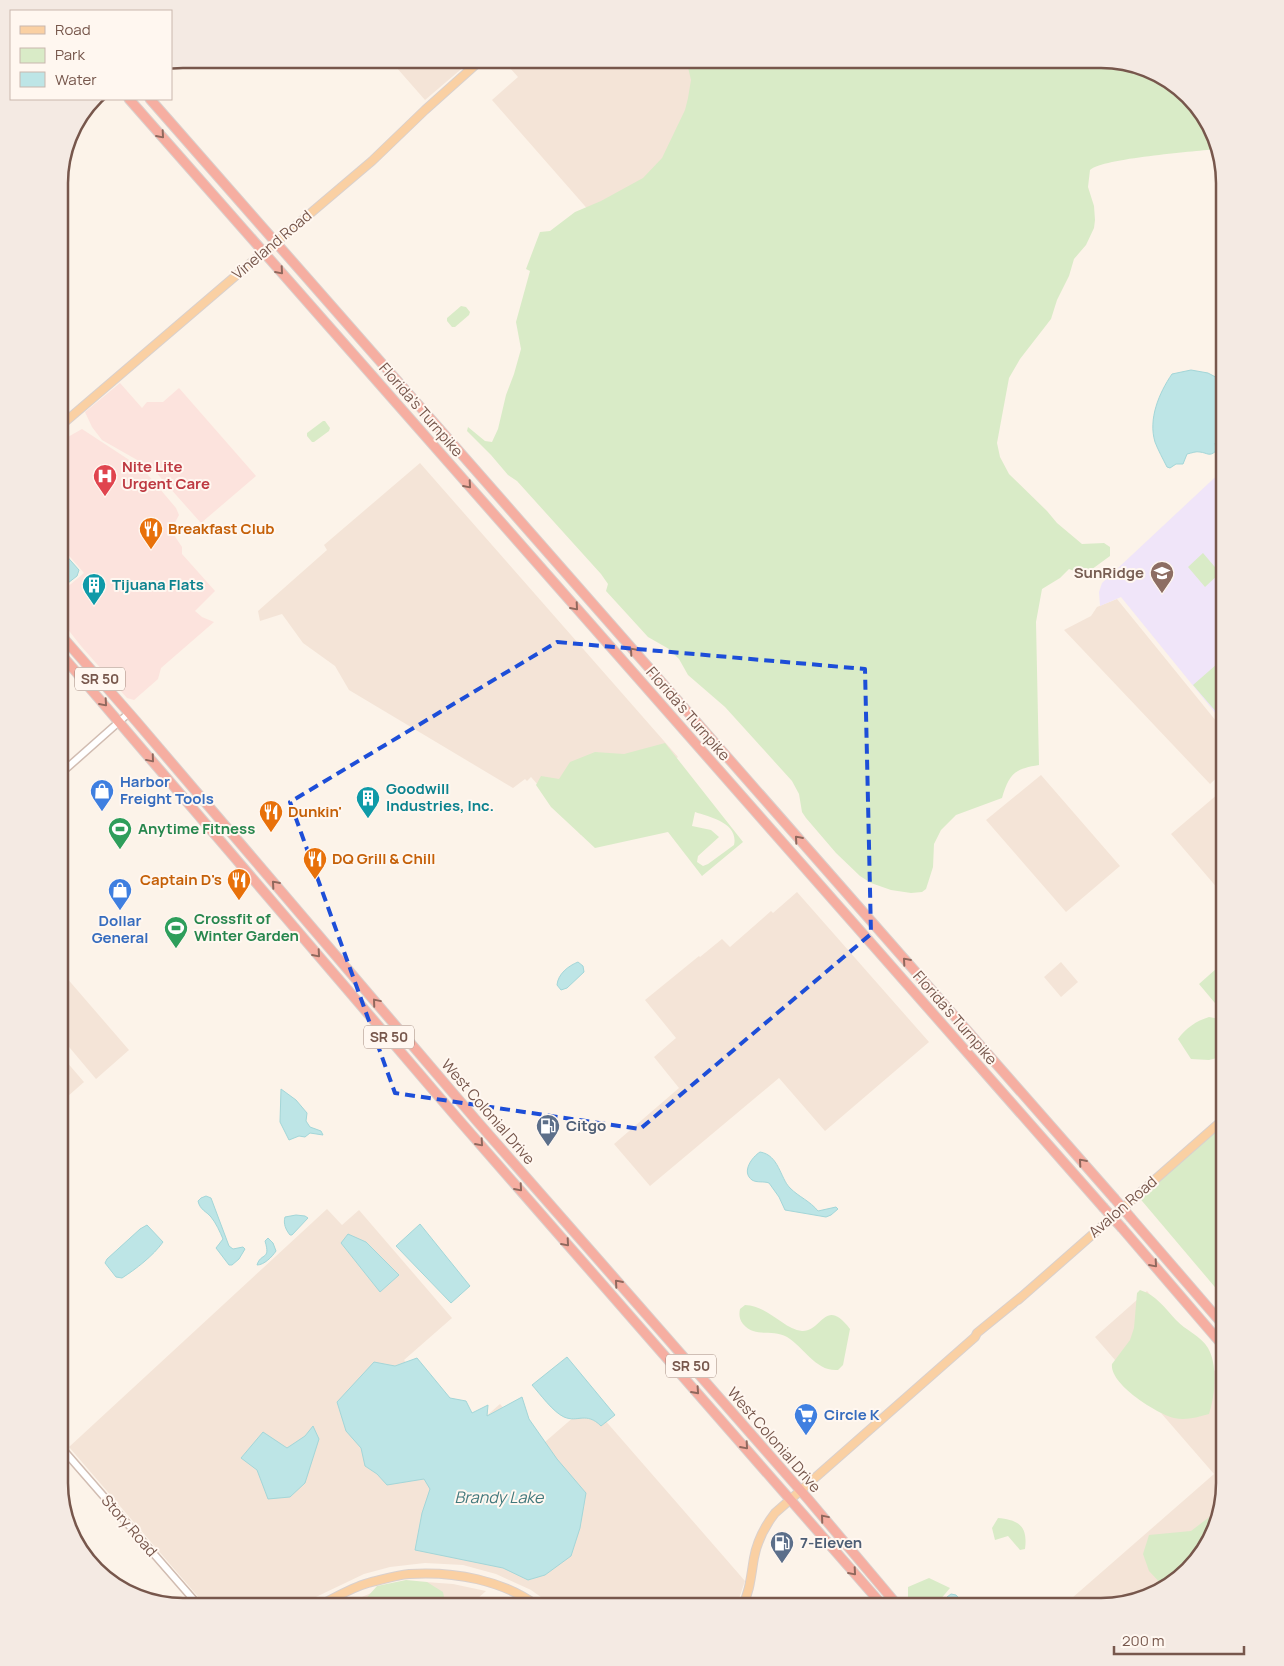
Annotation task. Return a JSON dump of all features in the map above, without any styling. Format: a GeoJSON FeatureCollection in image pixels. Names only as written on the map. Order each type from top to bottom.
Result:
{"type":"FeatureCollection","features":[{"type":"Feature","properties":{"kind":"highway","name":"Florida's Turnpike"},"geometry":{"type":"LineString","coordinates":[[130,100],[1122,1228],[1216,1338]]}},
{"type":"Feature","properties":{"kind":"highway","name":"Florida's Turnpike"},"geometry":{"type":"LineString","coordinates":[[151,100],[1216,1316]]}},
{"type":"Feature","properties":{"kind":"highway","name":"West Colonial Drive"},"geometry":{"type":"LineString","coordinates":[[69,645],[130,713],[476,1120],[801,1491],[891,1598]]}},
{"type":"Feature","properties":{"kind":"highway","name":"West Colonial Drive"},"geometry":{"type":"LineString","coordinates":[[68,662],[458,1119],[876,1598]]}},
{"type":"Feature","properties":{"kind":"highway"},"geometry":{"type":"LineString","coordinates":[[181,794],[192,796],[210,808]]}},
{"type":"Feature","properties":{"kind":"highway"},"geometry":{"type":"LineString","coordinates":[[274,903],[294,919],[306,921]]}},
{"type":"Feature","properties":{"kind":"highway"},"geometry":{"type":"LineString","coordinates":[[294,927],[305,929],[329,946]]}},
{"type":"Feature","properties":{"kind":"highway"},"geometry":{"type":"LineString","coordinates":[[411,1063],[439,1089],[450,1089]]}},
{"type":"Feature","properties":{"kind":"highway"},"geometry":{"type":"LineString","coordinates":[[458,1119],[463,1116],[476,1120]]}},
{"type":"Feature","properties":{"kind":"highway"},"geometry":{"type":"LineString","coordinates":[[612,1296],[627,1305],[637,1305]]}},
{"type":"Feature","properties":{"kind":"highway"},"geometry":{"type":"LineString","coordinates":[[625,1311],[639,1314],[664,1336]]}},
{"type":"Feature","properties":{"kind":"main road","name":"Vineland Road"},"geometry":{"type":"LineString","coordinates":[[68,419],[372,161],[472,68]]}},
{"type":"Feature","properties":{"kind":"main road","name":"Avalon Road"},"geometry":{"type":"LineString","coordinates":[[745,1598],[762,1532],[776,1513],[975,1337],[977,1333],[1021,1297],[1216,1126]]}},
{"type":"Feature","properties":{"kind":"main road"},"geometry":{"type":"LineString","coordinates":[[336,1598],[367,1584],[407,1574],[439,1573],[472,1577],[498,1585],[525,1598]]}},
{"type":"Feature","properties":{"kind":"street"},"geometry":{"type":"LineString","coordinates":[[68,767],[130,713]]}},
{"type":"Feature","properties":{"kind":"street","name":"Story Road"},"geometry":{"type":"LineString","coordinates":[[68,1455],[192,1598]]}},
{"type":"Feature","properties":{"kind":"highlighted area"},"geometry":{"type":"Polygon","coordinates":[[[557,642],[865,669],[871,934],[640,1129],[395,1093],[290,802],[557,642]]]}},
{"type":"Feature","properties":{"kind":"shaded area"},"geometry":{"type":"Polygon","coordinates":[[[397,68],[462,68],[425,100],[397,68]]]}},
{"type":"Feature","properties":{"kind":"shaded area"},"geometry":{"type":"Polygon","coordinates":[[[510,68],[740,68],[641,270],[492,100],[518,77],[510,68]]]}},
{"type":"Feature","properties":{"kind":"shaded area"},"geometry":{"type":"Polygon","coordinates":[[[120,383],[142,408],[147,402],[163,402],[179,388],[256,476],[201,523],[153,469],[102,440],[92,427],[85,412],[120,383]]]}},
{"type":"Feature","properties":{"kind":"shaded area"},"geometry":{"type":"Polygon","coordinates":[[[82,429],[143,469],[176,508],[179,515],[172,528],[172,532],[182,547],[182,554],[215,591],[195,611],[202,617],[214,622],[161,668],[158,679],[134,700],[127,698],[68,629],[68,586],[84,573],[68,554],[68,437],[82,429]]]}},
{"type":"Feature","properties":{"kind":"shaded area"},"geometry":{"type":"Polygon","coordinates":[[[420,463],[678,757],[581,835],[531,777],[513,788],[349,690],[335,666],[303,643],[282,614],[260,621],[258,611],[327,550],[324,545],[420,463]]]}},
{"type":"Feature","properties":{"kind":"shaded area","name":"SunRidge"},"geometry":{"type":"Polygon","coordinates":[[[1216,476],[1216,714],[1121,597],[1100,606],[1099,592],[1102,583],[1216,476]]]}},
{"type":"Feature","properties":{"kind":"shaded area"},"geometry":{"type":"Polygon","coordinates":[[[1117,599],[1216,721],[1216,778],[1210,784],[1064,630],[1091,616],[1097,607],[1117,599]]]}},
{"type":"Feature","properties":{"kind":"shaded area"},"geometry":{"type":"Polygon","coordinates":[[[1041,775],[1120,866],[1066,912],[986,820],[1041,775]]]}},
{"type":"Feature","properties":{"kind":"shaded area"},"geometry":{"type":"Polygon","coordinates":[[[1216,796],[1216,886],[1171,834],[1216,796]]]}},
{"type":"Feature","properties":{"kind":"shaded area"},"geometry":{"type":"Polygon","coordinates":[[[797,892],[929,1042],[825,1131],[779,1078],[650,1186],[614,1144],[679,1088],[654,1057],[676,1038],[645,1000],[722,939],[730,947],[771,911],[773,913],[797,892]]]}},
{"type":"Feature","properties":{"kind":"shaded area"},"geometry":{"type":"Polygon","coordinates":[[[1061,962],[1078,982],[1061,997],[1044,977],[1061,962]]]}},
{"type":"Feature","properties":{"kind":"shaded area"},"geometry":{"type":"Polygon","coordinates":[[[68,979],[129,1050],[96,1079],[68,1046],[68,979]]]}},
{"type":"Feature","properties":{"kind":"shaded area"},"geometry":{"type":"Polygon","coordinates":[[[68,1063],[84,1082],[68,1096],[68,1063]]]}},
{"type":"Feature","properties":{"kind":"shaded area"},"geometry":{"type":"Polygon","coordinates":[[[327,1209],[342,1225],[359,1210],[452,1318],[404,1360],[467,1433],[500,1404],[538,1448],[590,1403],[745,1581],[739,1598],[542,1598],[531,1590],[496,1574],[463,1565],[425,1563],[390,1567],[364,1574],[314,1598],[199,1598],[69,1447],[327,1209]]]}},
{"type":"Feature","properties":{"kind":"shaded area"},"geometry":{"type":"Polygon","coordinates":[[[1147,1291],[1216,1372],[1216,1499],[1205,1534],[1197,1547],[1177,1570],[1165,1579],[1146,1590],[1117,1598],[1072,1598],[1214,1474],[1095,1337],[1147,1291]]]}},
{"type":"Feature","properties":{"kind":"shaded area"},"geometry":{"type":"Polygon","coordinates":[[[425,1582],[453,1584],[486,1591],[478,1598],[359,1598],[376,1591],[425,1582]]]}},
{"type":"Feature","properties":{"kind":"green space"},"geometry":{"type":"Polygon","coordinates":[[[688,68],[1109,68],[1139,74],[1152,79],[1172,91],[1193,112],[1205,132],[1212,149],[1112,162],[1090,170],[1088,187],[1094,206],[1094,228],[1086,245],[1074,259],[1051,319],[1020,359],[1009,378],[997,443],[1000,457],[1009,474],[1057,523],[1082,544],[1104,543],[1110,547],[1110,556],[1084,575],[1069,569],[1060,578],[1042,589],[1036,622],[1039,765],[1024,768],[1014,774],[1007,783],[1002,798],[956,815],[941,830],[934,844],[933,867],[926,889],[922,892],[911,893],[891,890],[871,883],[860,876],[836,853],[802,812],[799,794],[792,781],[725,707],[688,675],[679,659],[669,649],[648,637],[606,591],[608,584],[601,574],[517,481],[508,475],[467,431],[468,427],[485,441],[492,442],[498,429],[506,395],[521,349],[516,322],[530,271],[526,269],[540,232],[550,231],[575,212],[601,201],[643,178],[662,158],[685,110],[691,80],[688,68]]]}},
{"type":"Feature","properties":{"kind":"green space"},"geometry":{"type":"Polygon","coordinates":[[[461,306],[466,307],[470,312],[469,315],[455,327],[452,327],[447,318],[461,306]]]}},
{"type":"Feature","properties":{"kind":"green space"},"geometry":{"type":"Polygon","coordinates":[[[323,421],[330,428],[329,431],[312,442],[307,433],[323,421]]]}},
{"type":"Feature","properties":{"kind":"green space"},"geometry":{"type":"Polygon","coordinates":[[[1203,553],[1216,568],[1216,577],[1205,587],[1188,567],[1203,553]]]}},
{"type":"Feature","properties":{"kind":"green space"},"geometry":{"type":"Polygon","coordinates":[[[1216,665],[1216,712],[1193,685],[1216,665]]]}},
{"type":"Feature","properties":{"kind":"green space"},"geometry":{"type":"Polygon","coordinates":[[[665,743],[743,842],[702,876],[668,832],[595,848],[551,807],[536,785],[541,776],[559,779],[570,762],[595,752],[624,754],[665,743]],[[695,812],[692,826],[711,830],[719,837],[698,856],[697,862],[703,866],[734,845],[734,837],[728,826],[722,822],[695,812]]]}},
{"type":"Feature","properties":{"kind":"green space"},"geometry":{"type":"Polygon","coordinates":[[[1216,969],[1216,1004],[1199,984],[1216,969]]]}},
{"type":"Feature","properties":{"kind":"green space"},"geometry":{"type":"Polygon","coordinates":[[[1209,1017],[1216,1018],[1216,1058],[1209,1060],[1191,1059],[1178,1039],[1184,1031],[1209,1017]]]}},
{"type":"Feature","properties":{"kind":"green space"},"geometry":{"type":"Polygon","coordinates":[[[1216,1126],[1216,1288],[1137,1195],[1216,1126]]]}},
{"type":"Feature","properties":{"kind":"green space"},"geometry":{"type":"Polygon","coordinates":[[[1140,1290],[1156,1299],[1180,1324],[1201,1340],[1208,1348],[1214,1372],[1213,1398],[1209,1414],[1183,1419],[1166,1415],[1146,1404],[1126,1389],[1113,1372],[1112,1364],[1130,1340],[1134,1328],[1137,1293],[1140,1290]]]}},
{"type":"Feature","properties":{"kind":"green space"},"geometry":{"type":"Polygon","coordinates":[[[745,1305],[761,1309],[788,1326],[802,1331],[809,1330],[829,1315],[842,1320],[850,1329],[843,1365],[838,1370],[830,1370],[817,1363],[787,1337],[776,1333],[753,1331],[748,1328],[743,1324],[740,1316],[740,1309],[745,1305]]]}},
{"type":"Feature","properties":{"kind":"green space"},"geometry":{"type":"Polygon","coordinates":[[[1212,1515],[1205,1534],[1188,1559],[1177,1570],[1160,1582],[1149,1571],[1143,1554],[1149,1535],[1191,1531],[1212,1515]]]}},
{"type":"Feature","properties":{"kind":"green space"},"geometry":{"type":"Polygon","coordinates":[[[998,1518],[1011,1520],[1021,1526],[1025,1535],[1025,1549],[1020,1550],[1008,1536],[995,1540],[992,1528],[998,1518]]]}},
{"type":"Feature","properties":{"kind":"green space"},"geometry":{"type":"Polygon","coordinates":[[[929,1578],[950,1588],[942,1598],[908,1598],[908,1587],[929,1578]]]}},
{"type":"Feature","properties":{"kind":"green space"},"geometry":{"type":"Polygon","coordinates":[[[406,1580],[427,1582],[443,1592],[444,1597],[366,1598],[377,1586],[406,1580]]]}},
{"type":"Feature","properties":{"kind":"water"},"geometry":{"type":"Polygon","coordinates":[[[1191,370],[1208,373],[1216,377],[1216,451],[1212,454],[1197,452],[1187,454],[1183,464],[1176,464],[1170,468],[1167,467],[1155,442],[1153,424],[1159,398],[1172,374],[1191,370]]]}},
{"type":"Feature","properties":{"kind":"water"},"geometry":{"type":"Polygon","coordinates":[[[68,558],[79,570],[77,576],[68,583],[68,558]]]}},
{"type":"Feature","properties":{"kind":"water"},"geometry":{"type":"Polygon","coordinates":[[[578,962],[583,966],[584,972],[567,988],[561,990],[557,985],[559,977],[567,968],[578,962]]]}},
{"type":"Feature","properties":{"kind":"water"},"geometry":{"type":"Polygon","coordinates":[[[281,1089],[296,1100],[307,1113],[306,1121],[310,1127],[321,1131],[323,1135],[310,1133],[305,1137],[299,1136],[289,1140],[280,1122],[281,1089]]]}},
{"type":"Feature","properties":{"kind":"water"},"geometry":{"type":"Polygon","coordinates":[[[760,1152],[771,1157],[790,1188],[812,1204],[818,1211],[836,1207],[838,1209],[826,1217],[785,1210],[769,1183],[754,1181],[747,1173],[749,1165],[760,1152]]]}},
{"type":"Feature","properties":{"kind":"water"},"geometry":{"type":"Polygon","coordinates":[[[206,1196],[211,1198],[229,1246],[233,1249],[243,1247],[245,1249],[239,1259],[232,1265],[229,1265],[216,1248],[223,1239],[213,1219],[199,1204],[198,1201],[206,1196]]]}},
{"type":"Feature","properties":{"kind":"water"},"geometry":{"type":"Polygon","coordinates":[[[296,1215],[308,1218],[290,1235],[285,1227],[285,1217],[296,1215]]]}},
{"type":"Feature","properties":{"kind":"water"},"geometry":{"type":"Polygon","coordinates":[[[420,1224],[470,1286],[451,1303],[396,1246],[420,1224]]]}},
{"type":"Feature","properties":{"kind":"water"},"geometry":{"type":"Polygon","coordinates":[[[147,1225],[163,1242],[133,1271],[122,1278],[116,1277],[105,1263],[107,1259],[147,1225]]]}},
{"type":"Feature","properties":{"kind":"water"},"geometry":{"type":"Polygon","coordinates":[[[348,1234],[366,1242],[399,1275],[380,1292],[341,1243],[348,1234]]]}},
{"type":"Feature","properties":{"kind":"water"},"geometry":{"type":"Polygon","coordinates":[[[268,1238],[273,1243],[276,1251],[268,1260],[257,1265],[266,1254],[267,1247],[265,1241],[268,1238]]]}},
{"type":"Feature","properties":{"kind":"water"},"geometry":{"type":"Polygon","coordinates":[[[567,1357],[615,1415],[601,1426],[591,1419],[574,1419],[560,1415],[532,1385],[567,1357]]]}},
{"type":"Feature","properties":{"kind":"water","name":"Brandy Lake"},"geometry":{"type":"Polygon","coordinates":[[[417,1358],[450,1398],[466,1401],[472,1413],[488,1405],[487,1416],[522,1397],[529,1419],[557,1459],[586,1493],[580,1528],[571,1556],[545,1575],[528,1580],[503,1568],[415,1550],[422,1513],[430,1489],[424,1479],[387,1485],[377,1474],[365,1466],[361,1448],[346,1431],[337,1402],[374,1362],[395,1366],[417,1358]]]}},
{"type":"Feature","properties":{"kind":"water"},"geometry":{"type":"Polygon","coordinates":[[[313,1426],[319,1439],[305,1483],[290,1497],[268,1499],[257,1470],[241,1458],[263,1432],[287,1448],[305,1436],[313,1426]]]}},
{"type":"Feature","properties":{"kind":"water"},"geometry":{"type":"Polygon","coordinates":[[[951,1594],[959,1598],[946,1598],[951,1594]]]}},
{"type":"Feature","properties":{"kind":"place","name":"Nite Lite Urgent Care"},"geometry":{"type":"Point","coordinates":[105,497]}},
{"type":"Feature","properties":{"kind":"place","name":"Breakfast Club"},"geometry":{"type":"Point","coordinates":[151,550]}},
{"type":"Feature","properties":{"kind":"place","name":"SunRidge"},"geometry":{"type":"Point","coordinates":[1162,594]}},
{"type":"Feature","properties":{"kind":"place","name":"Tijuana Flats"},"geometry":{"type":"Point","coordinates":[94,606]}},
{"type":"Feature","properties":{"kind":"place","name":"Harbor Freight Tools"},"geometry":{"type":"Point","coordinates":[102,812]}},
{"type":"Feature","properties":{"kind":"place","name":"Goodwill Industries, Inc."},"geometry":{"type":"Point","coordinates":[368,819]}},
{"type":"Feature","properties":{"kind":"place","name":"Dunkin'"},"geometry":{"type":"Point","coordinates":[271,833]}},
{"type":"Feature","properties":{"kind":"place","name":"Anytime Fitness"},"geometry":{"type":"Point","coordinates":[120,850]}},
{"type":"Feature","properties":{"kind":"place","name":"DQ Grill & Chill"},"geometry":{"type":"Point","coordinates":[315,880]}},
{"type":"Feature","properties":{"kind":"place","name":"Captain D's"},"geometry":{"type":"Point","coordinates":[239,901]}},
{"type":"Feature","properties":{"kind":"place","name":"Dollar General"},"geometry":{"type":"Point","coordinates":[120,911]}},
{"type":"Feature","properties":{"kind":"place","name":"Crossfit of Winter Garden"},"geometry":{"type":"Point","coordinates":[176,949]}},
{"type":"Feature","properties":{"kind":"place","name":"Citgo"},"geometry":{"type":"Point","coordinates":[548,1147]}},
{"type":"Feature","properties":{"kind":"place","name":"Circle K"},"geometry":{"type":"Point","coordinates":[806,1436]}},
{"type":"Feature","properties":{"kind":"place","name":"7-Eleven"},"geometry":{"type":"Point","coordinates":[782,1564]}}]}
